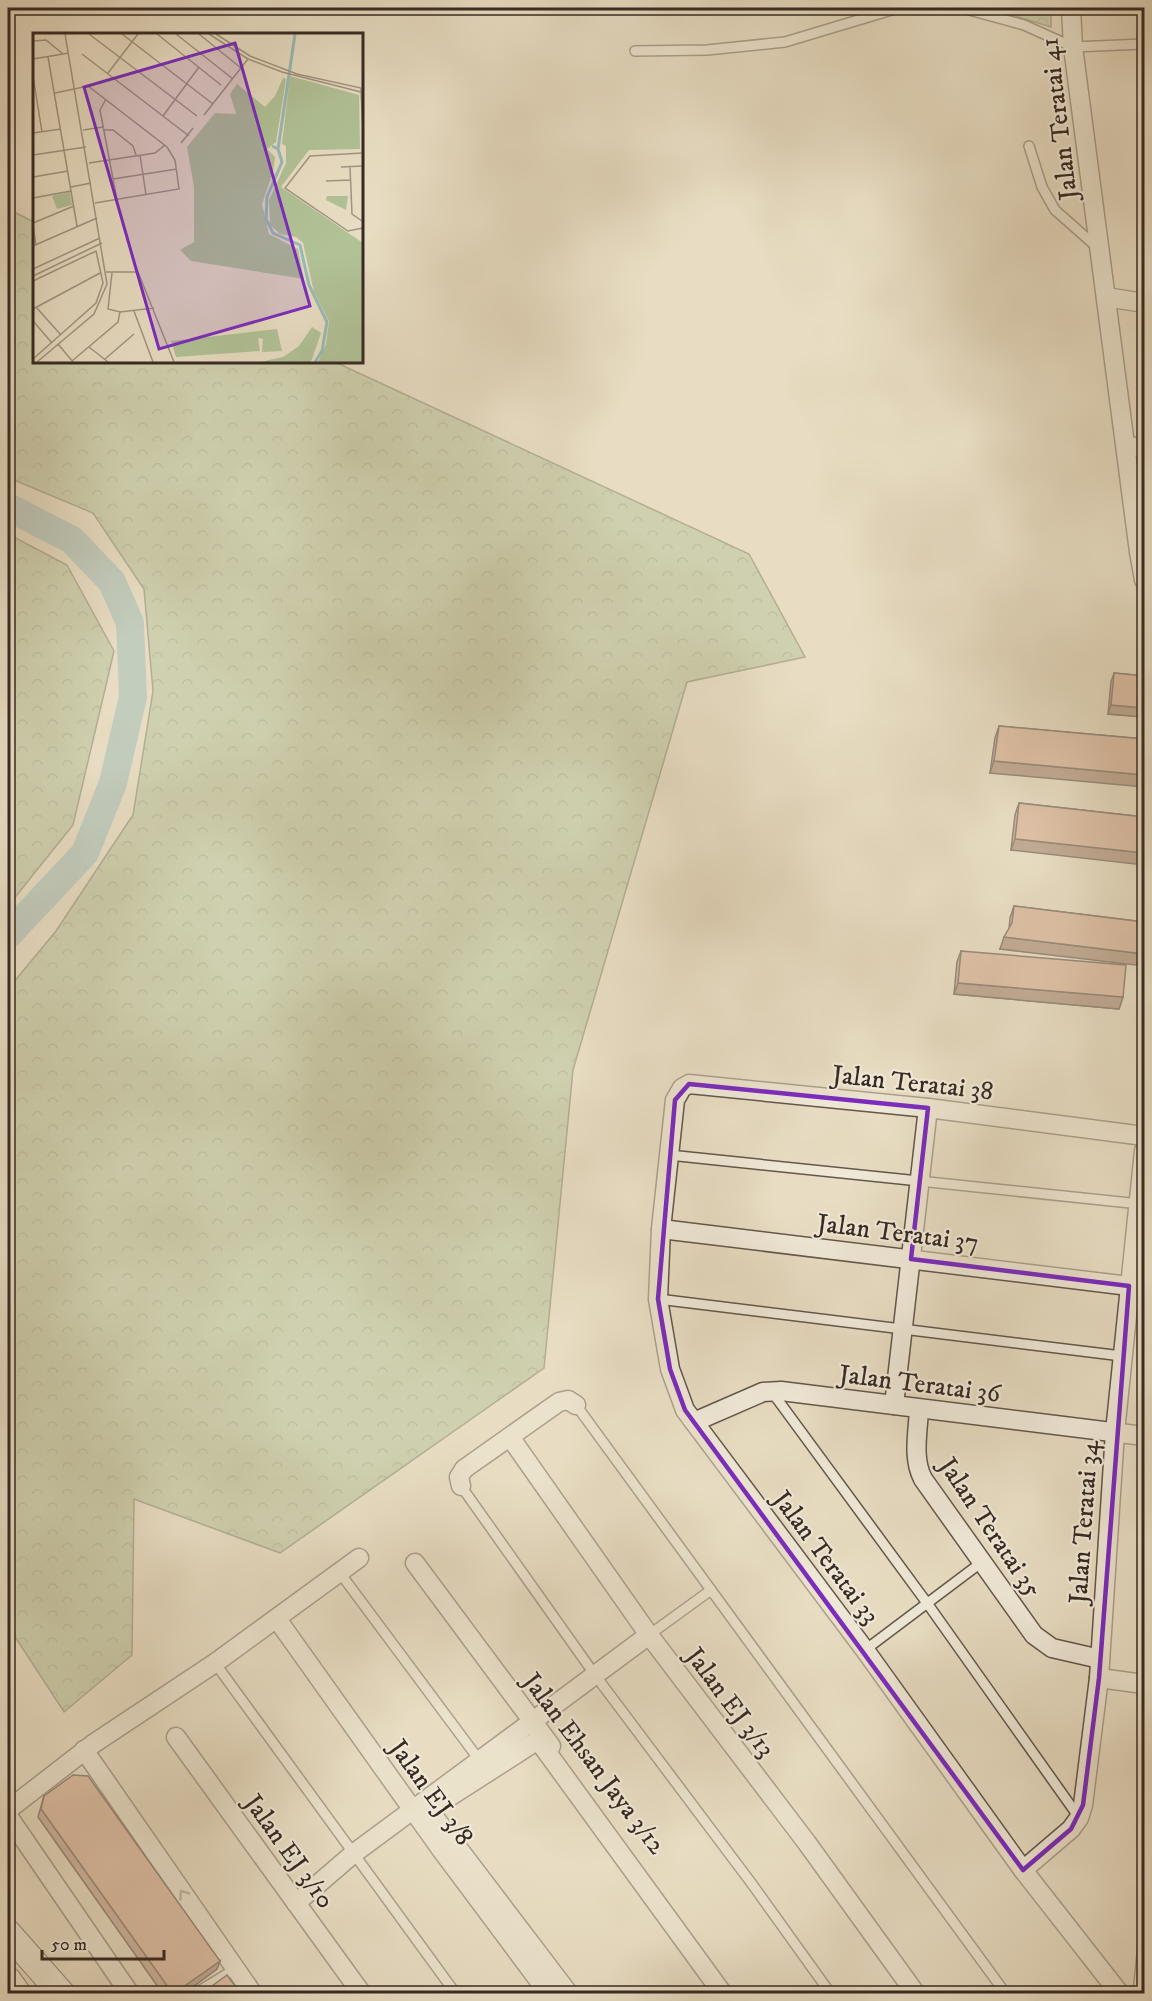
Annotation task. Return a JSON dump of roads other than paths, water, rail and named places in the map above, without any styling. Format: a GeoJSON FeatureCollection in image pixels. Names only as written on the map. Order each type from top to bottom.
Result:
{"type":"FeatureCollection","features":[{"type":"Feature","properties":{"kind":"main road"},"geometry":{"type":"LineString","coordinates":[[8,1933],[62,1994]]}},
{"type":"Feature","properties":{"kind":"main road"},"geometry":{"type":"LineString","coordinates":[[8,1980],[18,1994]]}},
{"type":"Feature","properties":{"kind":"street","name":"Jalan Teratai 41"},"geometry":{"type":"LineString","coordinates":[[1071,8],[1073,47],[1144,580]]}},
{"type":"Feature","properties":{"kind":"street"},"geometry":{"type":"LineString","coordinates":[[1106,297],[1144,303]]}},
{"type":"Feature","properties":{"kind":"street"},"geometry":{"type":"LineString","coordinates":[[1126,446],[1144,448]]}},
{"type":"Feature","properties":{"kind":"street","name":"Jalan Teratai 38"},"geometry":{"type":"LineString","coordinates":[[678,1092],[690,1084],[928,1108],[1144,1136]]}},
{"type":"Feature","properties":{"kind":"street","name":"Jalan Teratai 33"},"geometry":{"type":"LineString","coordinates":[[678,1092],[674,1108],[661,1229],[658,1299],[670,1369],[685,1410],[865,1650],[1023,1870],[1120,1994]]}},
{"type":"Feature","properties":{"kind":"street"},"geometry":{"type":"LineString","coordinates":[[894,1405],[928,1108]]}},
{"type":"Feature","properties":{"kind":"street","name":"Jalan Teratai 34"},"geometry":{"type":"LineString","coordinates":[[1079,1818],[1083,1805],[1099,1678],[1115,1432],[1144,1151]]}},
{"type":"Feature","properties":{"kind":"street","name":"Jalan Teratai 37"},"geometry":{"type":"LineString","coordinates":[[661,1229],[1129,1286]]}},
{"type":"Feature","properties":{"kind":"street","name":"Jalan Teratai 36"},"geometry":{"type":"LineString","coordinates":[[694,1422],[762,1392],[771,1391],[1144,1437]]}},
{"type":"Feature","properties":{"kind":"street"},"geometry":{"type":"LineString","coordinates":[[461,1486],[459,1477],[464,1469],[564,1400],[576,1405]]}},
{"type":"Feature","properties":{"kind":"street","name":"Jalan Teratai 35"},"geometry":{"type":"LineString","coordinates":[[920,1409],[917,1468],[1034,1635],[1042,1643],[1062,1651],[1100,1659]]}},
{"type":"Feature","properties":{"kind":"street","name":"Jalan EJ 3/13"},"geometry":{"type":"LineString","coordinates":[[510,1437],[649,1635],[807,1844],[915,1994]]}},
{"type":"Feature","properties":{"kind":"street"},"geometry":{"type":"LineString","coordinates":[[8,1810],[84,1750],[215,1663],[359,1558]]}},
{"type":"Feature","properties":{"kind":"street","name":"Jalan Ehsan Jaya 3/12"},"geometry":{"type":"LineString","coordinates":[[415,1563],[734,1994]]}},
{"type":"Feature","properties":{"kind":"street","name":"Jalan EJ 3/8"},"geometry":{"type":"LineString","coordinates":[[277,1619],[413,1810],[549,1994]]}},
{"type":"Feature","properties":{"kind":"street"},"geometry":{"type":"LineString","coordinates":[[296,1903],[353,1854],[649,1635]]}},
{"type":"Feature","properties":{"kind":"street"},"geometry":{"type":"LineString","coordinates":[[1099,1678],[1144,1684]]}},
{"type":"Feature","properties":{"kind":"street","name":"Jalan EJ 3/10"},"geometry":{"type":"LineString","coordinates":[[176,1737],[363,1994]]}},
{"type":"Feature","properties":{"kind":"street"},"geometry":{"type":"LineString","coordinates":[[569,1994],[429,1810],[538,1740],[723,1994]]}},
{"type":"Feature","properties":{"kind":"street"},"geometry":{"type":"LineString","coordinates":[[84,1750],[253,1994]]}},
{"type":"Feature","properties":{"kind":"street"},"geometry":{"type":"LineString","coordinates":[[8,1816],[130,1994]]}},
{"type":"Feature","properties":{"kind":"street"},"geometry":{"type":"LineString","coordinates":[[1023,1870],[1071,1829],[1079,1818]]}},
{"type":"Feature","properties":{"kind":"lane"},"geometry":{"type":"LineString","coordinates":[[635,51],[707,50],[785,42],[895,9],[909,8]]}},
{"type":"Feature","properties":{"kind":"lane"},"geometry":{"type":"LineString","coordinates":[[962,8],[1024,25],[1073,47],[1144,44]]}},
{"type":"Feature","properties":{"kind":"lane"},"geometry":{"type":"LineString","coordinates":[[1029,146],[1042,187],[1055,210],[1100,249]]}},
{"type":"Feature","properties":{"kind":"lane"},"geometry":{"type":"LineString","coordinates":[[669,1155],[1140,1204]]}},
{"type":"Feature","properties":{"kind":"lane"},"geometry":{"type":"LineString","coordinates":[[658,1299],[1122,1356]]}},
{"type":"Feature","properties":{"kind":"lane"},"geometry":{"type":"LineString","coordinates":[[771,1391],[927,1603],[1079,1818]]}},
{"type":"Feature","properties":{"kind":"lane"},"geometry":{"type":"LineString","coordinates":[[576,1405],[1006,1994]]}},
{"type":"Feature","properties":{"kind":"lane"},"geometry":{"type":"LineString","coordinates":[[461,1486],[595,1675],[752,1884],[831,1994]]}},
{"type":"Feature","properties":{"kind":"lane"},"geometry":{"type":"LineString","coordinates":[[865,1650],[982,1562]]}},
{"type":"Feature","properties":{"kind":"lane"},"geometry":{"type":"LineString","coordinates":[[340,1573],[480,1761]]}},
{"type":"Feature","properties":{"kind":"lane"},"geometry":{"type":"LineString","coordinates":[[649,1635],[711,1590]]}},
{"type":"Feature","properties":{"kind":"lane"},"geometry":{"type":"LineString","coordinates":[[215,1663],[456,1994]]}},
{"type":"Feature","properties":{"kind":"lane"},"geometry":{"type":"LineString","coordinates":[[1138,1994],[1144,1935]]}},
{"type":"Feature","properties":{"kind":"lane"},"geometry":{"type":"LineString","coordinates":[[194,1994],[235,1969]]}},
{"type":"Feature","properties":{"kind":"waterway"},"geometry":{"type":"LineString","coordinates":[[8,507],[72,540],[112,582],[130,623],[133,697],[113,783],[85,853],[8,935]]}}]}
